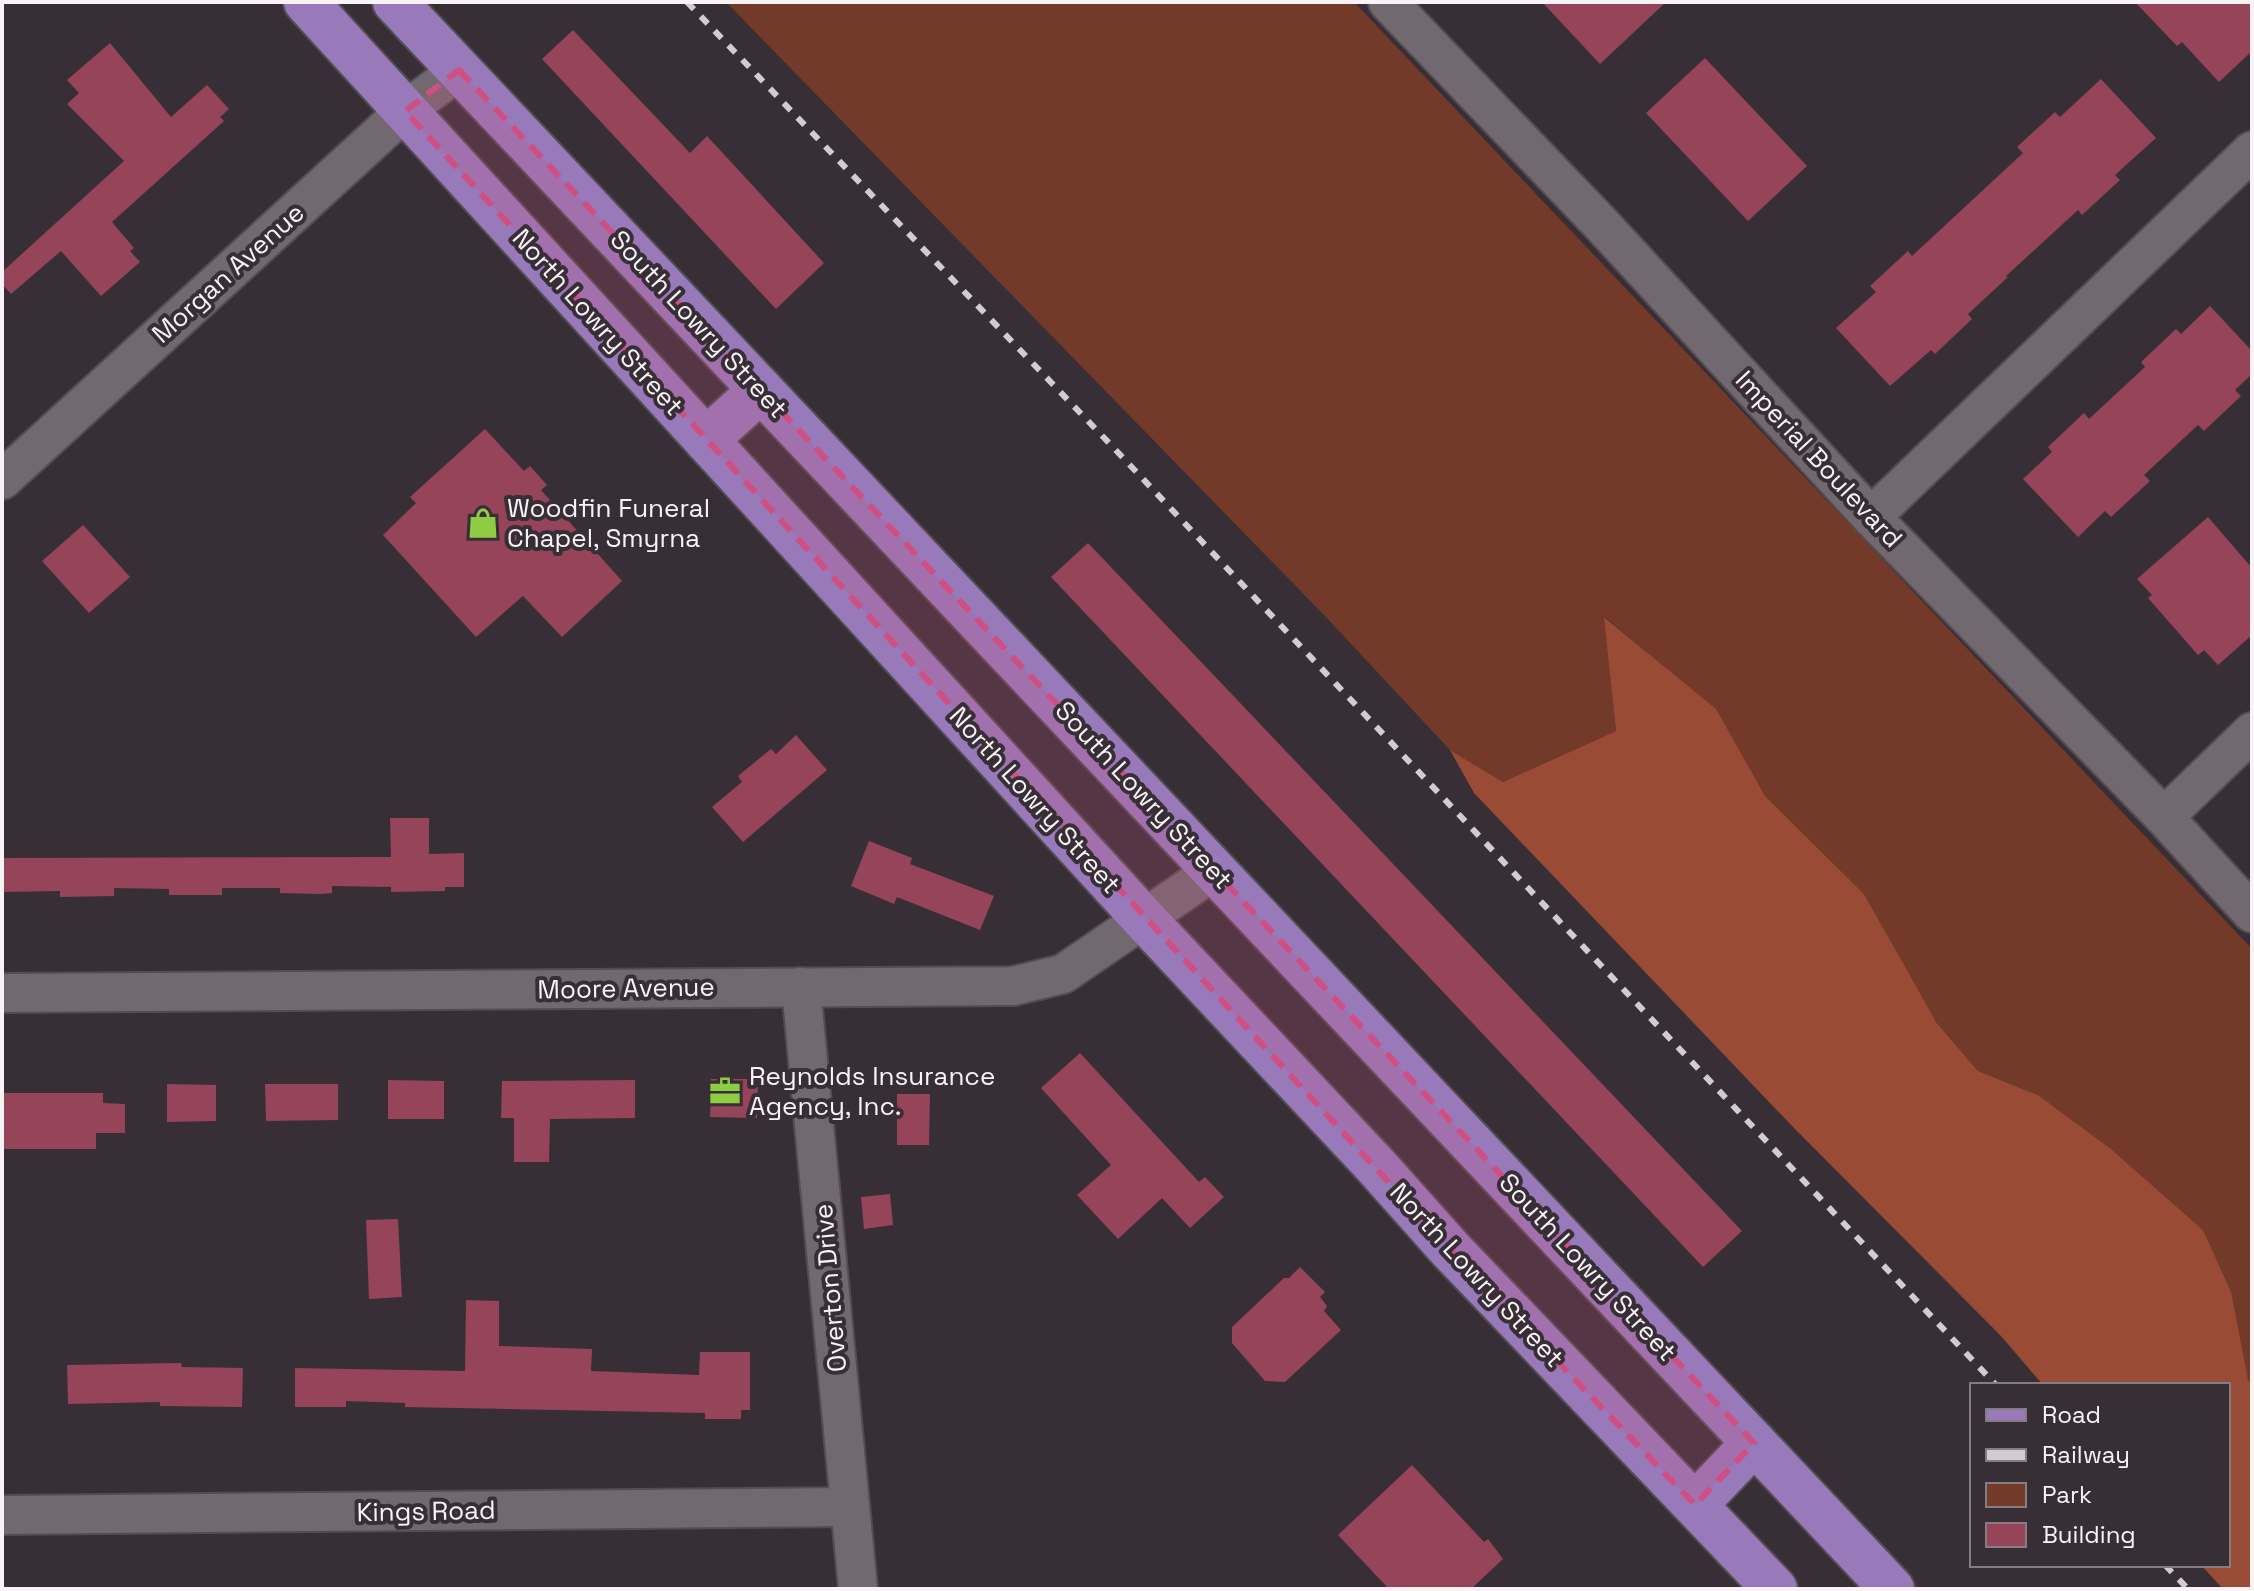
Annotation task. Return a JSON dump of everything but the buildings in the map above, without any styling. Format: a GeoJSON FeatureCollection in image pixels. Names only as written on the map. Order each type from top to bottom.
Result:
{"type":"FeatureCollection","features":[{"type":"Feature","properties":{"kind":"main road","name":"North Lowry Street"},"geometry":{"type":"LineString","coordinates":[[306,2],[1143,918],[1450,1249],[1775,1589]]}},
{"type":"Feature","properties":{"kind":"main road","name":"South Lowry Street"},"geometry":{"type":"LineString","coordinates":[[395,2],[1892,1589]]}},
{"type":"Feature","properties":{"kind":"main road"},"geometry":{"type":"LineString","coordinates":[[706,440],[761,390]]}},
{"type":"Feature","properties":{"kind":"main road"},"geometry":{"type":"LineString","coordinates":[[1695,1505],[1754,1443]]}},
{"type":"Feature","properties":{"kind":"street","name":"Imperial Boulevard"},"geometry":{"type":"LineString","coordinates":[[1388,2],[1604,227],[1871,517],[2164,817],[2252,913]]}},
{"type":"Feature","properties":{"kind":"street","name":"Morgan Avenue"},"geometry":{"type":"LineString","coordinates":[[2,480],[405,111],[459,70]]}},
{"type":"Feature","properties":{"kind":"street"},"geometry":{"type":"LineString","coordinates":[[1871,517],[2252,151]]}},
{"type":"Feature","properties":{"kind":"street"},"geometry":{"type":"LineString","coordinates":[[2164,817],[2252,732]]}},
{"type":"Feature","properties":{"kind":"street","name":"Moore Avenue"},"geometry":{"type":"LineString","coordinates":[[2,993],[1013,986],[1063,974],[1215,870]]}},
{"type":"Feature","properties":{"kind":"street","name":"Overton Drive"},"geometry":{"type":"LineString","coordinates":[[801,987],[858,1589]]}},
{"type":"Feature","properties":{"kind":"street","name":"Kings Road"},"geometry":{"type":"LineString","coordinates":[[2,1515],[850,1507]]}},
{"type":"Feature","properties":{"kind":"highlighted area"},"geometry":{"type":"Polygon","coordinates":[[[459,70],[1754,1443],[1695,1505],[1450,1249],[405,111],[459,70]]]}},
{"type":"Feature","properties":{"kind":"green space"},"geometry":{"type":"Polygon","coordinates":[[[726,2],[1354,2],[2252,949],[2252,1385],[2248,1381],[2203,1230],[2111,1149],[2038,1095],[1978,1071],[1931,1016],[1864,894],[1765,796],[1715,709],[1605,617],[1616,731],[1503,782],[1450,750],[1325,616],[726,2]]]}},
{"type":"Feature","properties":{"kind":"shaded area"},"geometry":{"type":"Polygon","coordinates":[[[1604,617],[1716,709],[1765,796],[1864,894],[1936,1022],[1978,1071],[2038,1095],[2111,1149],[2203,1230],[2231,1292],[2248,1380],[2252,1385],[2252,1589],[2223,1589],[2203,1567],[2230,1567],[2230,1383],[2041,1383],[2001,1336],[1793,1127],[1474,793],[1450,750],[1503,782],[1616,731],[1604,617]]]}},
{"type":"Feature","properties":{"kind":"railway"},"geometry":{"type":"LineString","coordinates":[[687,2],[1111,445],[1994,1383]]}},
{"type":"Feature","properties":{"kind":"railway"},"geometry":{"type":"LineString","coordinates":[[2167,1567],[2188,1589]]}},
{"type":"Feature","properties":{"kind":"place","name":"Woodfin Funeral Chapel, Smyrna"},"geometry":{"type":"Point","coordinates":[483,523]}},
{"type":"Feature","properties":{"kind":"place","name":"Reynolds Insurance Agency, Inc."},"geometry":{"type":"Point","coordinates":[725,1091]}}]}
